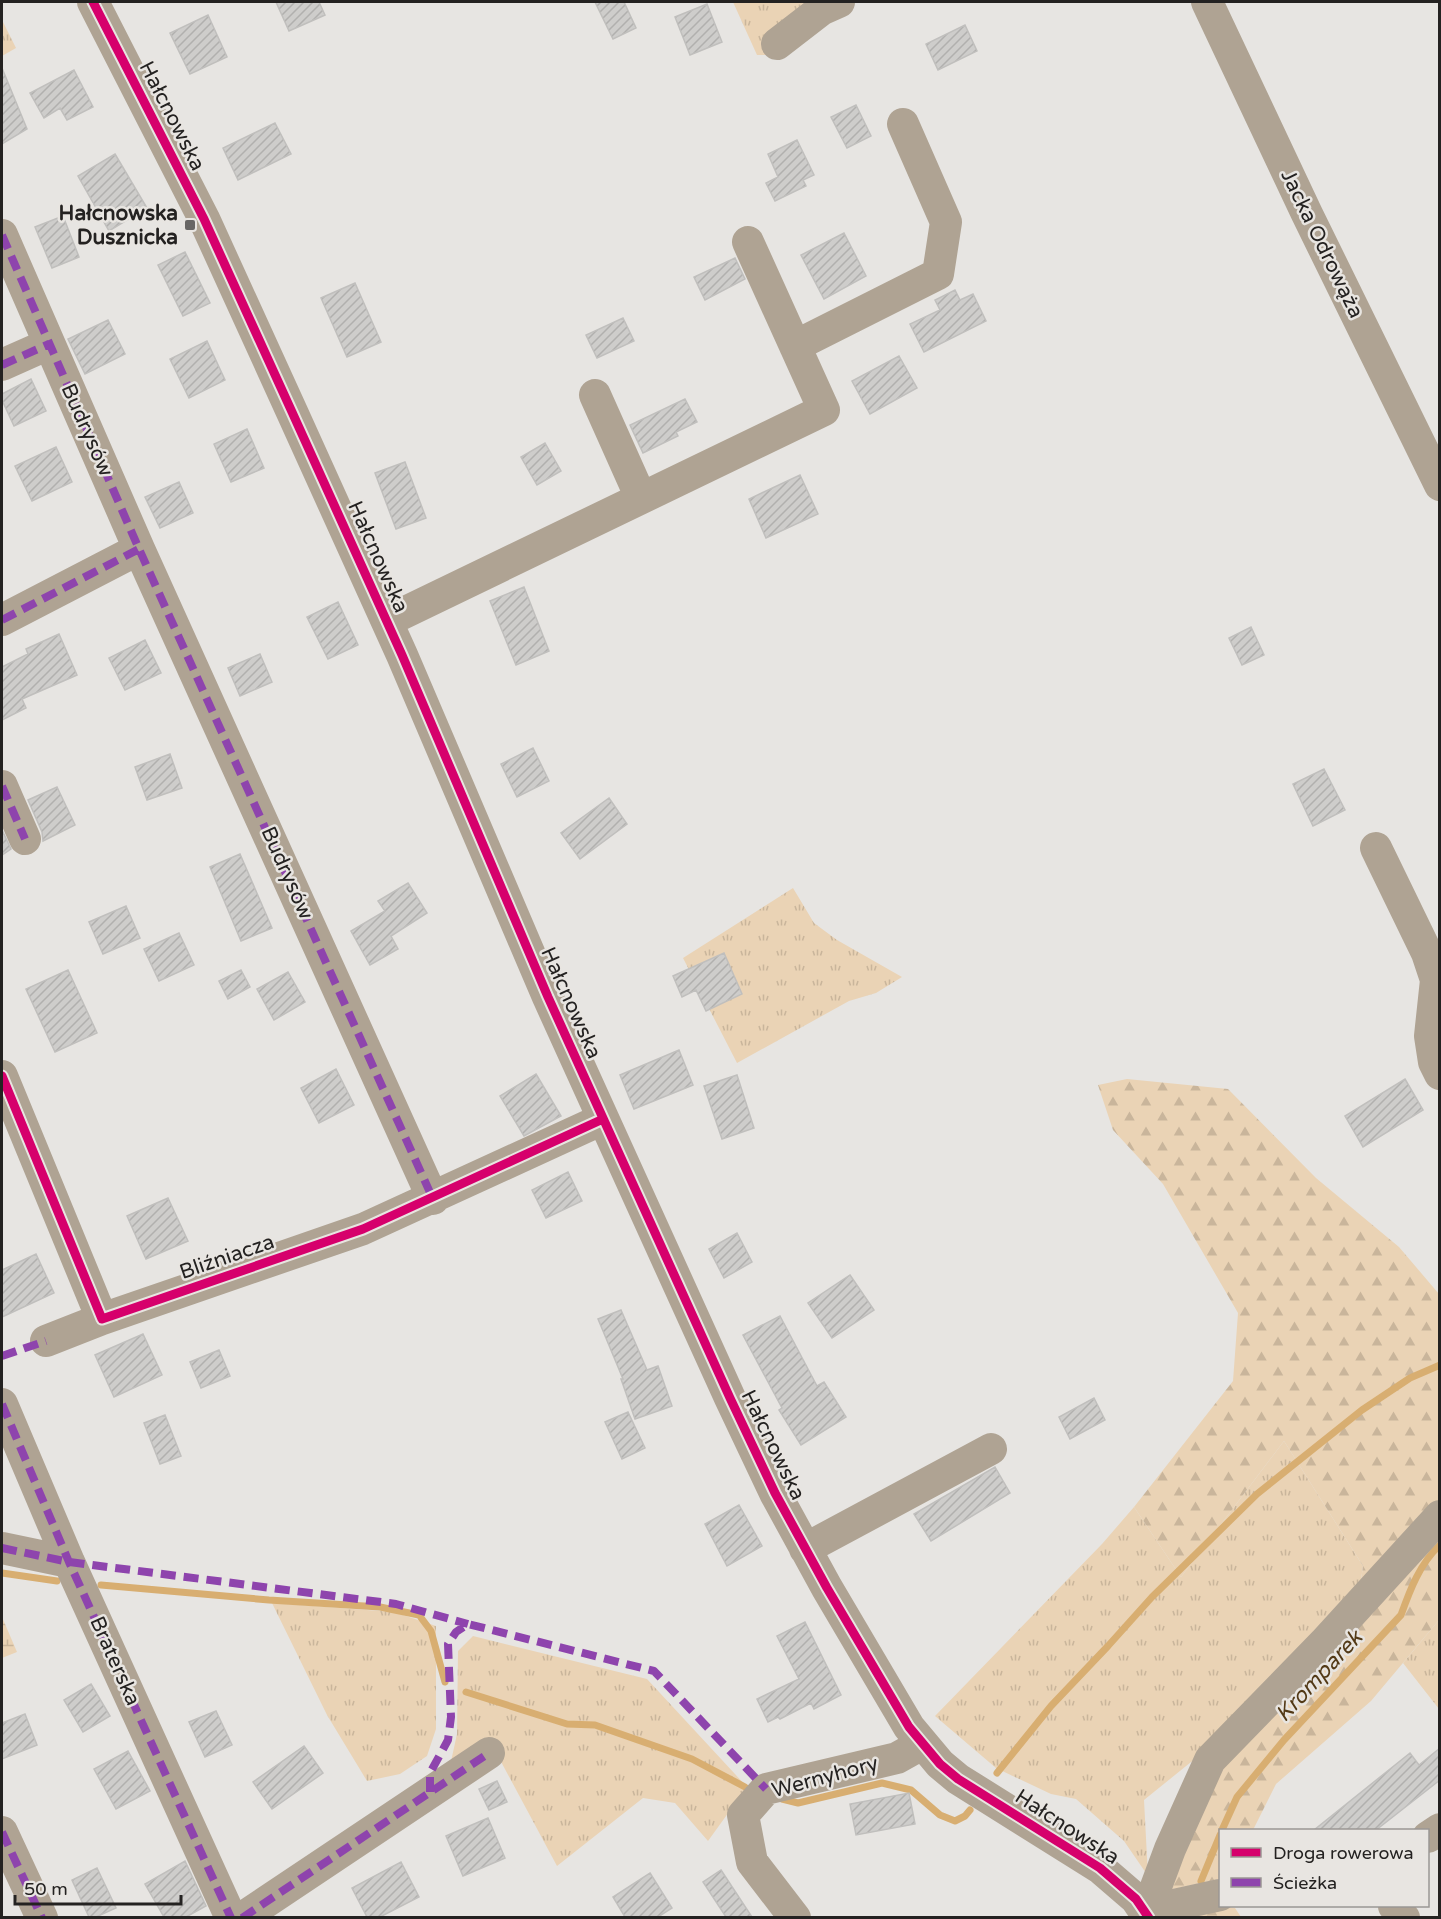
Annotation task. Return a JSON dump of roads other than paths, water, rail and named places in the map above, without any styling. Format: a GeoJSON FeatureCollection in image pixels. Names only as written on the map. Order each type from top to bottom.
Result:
{"type":"FeatureCollection","features":[{"type":"Feature","properties":{"kind":"street","name":"Hałcnowska"},"geometry":{"type":"LineString","coordinates":[[93,2],[204,219],[387,621],[548,997],[603,1119],[730,1398],[775,1493],[805,1549],[909,1727],[940,1764],[958,1779],[1100,1868],[1122,1885],[1148,1914]]}},
{"type":"Feature","properties":{"kind":"street"},"geometry":{"type":"LineString","coordinates":[[777,44],[821,10],[839,2]]}},
{"type":"Feature","properties":{"kind":"street","name":"Jacka Odrowąża"},"geometry":{"type":"LineString","coordinates":[[1207,2],[1307,214],[1440,485]]}},
{"type":"Feature","properties":{"kind":"street"},"geometry":{"type":"LineString","coordinates":[[795,346],[938,274],[946,222],[903,124]]}},
{"type":"Feature","properties":{"kind":"street","name":"Budrysów"},"geometry":{"type":"LineString","coordinates":[[2,235],[139,549],[433,1199]]}},
{"type":"Feature","properties":{"kind":"street"},"geometry":{"type":"LineString","coordinates":[[387,621],[824,410],[748,242]]}},
{"type":"Feature","properties":{"kind":"street"},"geometry":{"type":"LineString","coordinates":[[2,365],[49,344]]}},
{"type":"Feature","properties":{"kind":"street"},"geometry":{"type":"LineString","coordinates":[[596,395],[640,498]]}},
{"type":"Feature","properties":{"kind":"street"},"geometry":{"type":"LineString","coordinates":[[2,620],[139,549]]}},
{"type":"Feature","properties":{"kind":"street"},"geometry":{"type":"LineString","coordinates":[[2,786],[25,839]]}},
{"type":"Feature","properties":{"kind":"street"},"geometry":{"type":"LineString","coordinates":[[1376,848],[1427,953],[1436,980],[1430,1036],[1434,1062],[1440,1074]]}},
{"type":"Feature","properties":{"kind":"street"},"geometry":{"type":"LineString","coordinates":[[2,1076],[102,1319]]}},
{"type":"Feature","properties":{"kind":"street","name":"Bliźniacza"},"geometry":{"type":"LineString","coordinates":[[46,1341],[102,1319],[363,1229],[433,1199],[603,1119]]}},
{"type":"Feature","properties":{"kind":"street","name":"Braterska"},"geometry":{"type":"LineString","coordinates":[[2,1404],[69,1562],[231,1917]]}},
{"type":"Feature","properties":{"kind":"street"},"geometry":{"type":"LineString","coordinates":[[805,1549],[991,1449]]}},
{"type":"Feature","properties":{"kind":"street"},"geometry":{"type":"LineString","coordinates":[[1148,1914],[1170,1849],[1210,1760],[1324,1643],[1440,1516]]}},
{"type":"Feature","properties":{"kind":"street"},"geometry":{"type":"LineString","coordinates":[[2,1548],[69,1562]]}},
{"type":"Feature","properties":{"kind":"street","name":"Wernyhory"},"geometry":{"type":"LineString","coordinates":[[795,1917],[752,1862],[744,1815],[766,1790],[897,1758],[922,1744]]}},
{"type":"Feature","properties":{"kind":"street"},"geometry":{"type":"LineString","coordinates":[[242,1917],[489,1753]]}},
{"type":"Feature","properties":{"kind":"street"},"geometry":{"type":"LineString","coordinates":[[2,1832],[42,1917]]}},
{"type":"Feature","properties":{"kind":"street"},"geometry":{"type":"LineString","coordinates":[[1148,1914],[1219,1896]]}},
{"type":"Feature","properties":{"kind":"waterway"},"geometry":{"type":"LineString","coordinates":[[997,1773],[1051,1706],[1152,1597],[1257,1494],[1362,1410],[1410,1378],[1440,1365]]}},
{"type":"Feature","properties":{"kind":"waterway","name":"Kromparek"},"geometry":{"type":"LineString","coordinates":[[1222,1829],[1237,1797],[1284,1740],[1401,1615],[1421,1568],[1440,1545]]}},
{"type":"Feature","properties":{"kind":"waterway"},"geometry":{"type":"LineString","coordinates":[[2,1573],[57,1581]]}},
{"type":"Feature","properties":{"kind":"waterway"},"geometry":{"type":"LineString","coordinates":[[101,1585],[380,1607],[419,1615],[431,1631],[445,1682]]}},
{"type":"Feature","properties":{"kind":"waterway"},"geometry":{"type":"LineString","coordinates":[[466,1692],[567,1724],[595,1725],[692,1759],[745,1787]]}},
{"type":"Feature","properties":{"kind":"waterway"},"geometry":{"type":"LineString","coordinates":[[782,1799],[798,1803],[882,1783],[911,1790],[940,1815],[955,1821],[965,1816],[970,1810]]}},
{"type":"Feature","properties":{"kind":"waterway","name":"Kromparek"},"geometry":{"type":"LineString","coordinates":[[1201,1881],[1219,1837]]}},
{"type":"Feature","properties":{"kind":"place","name":"Hałcnowska Dusznicka"},"geometry":{"type":"Point","coordinates":[190,225]}}]}
